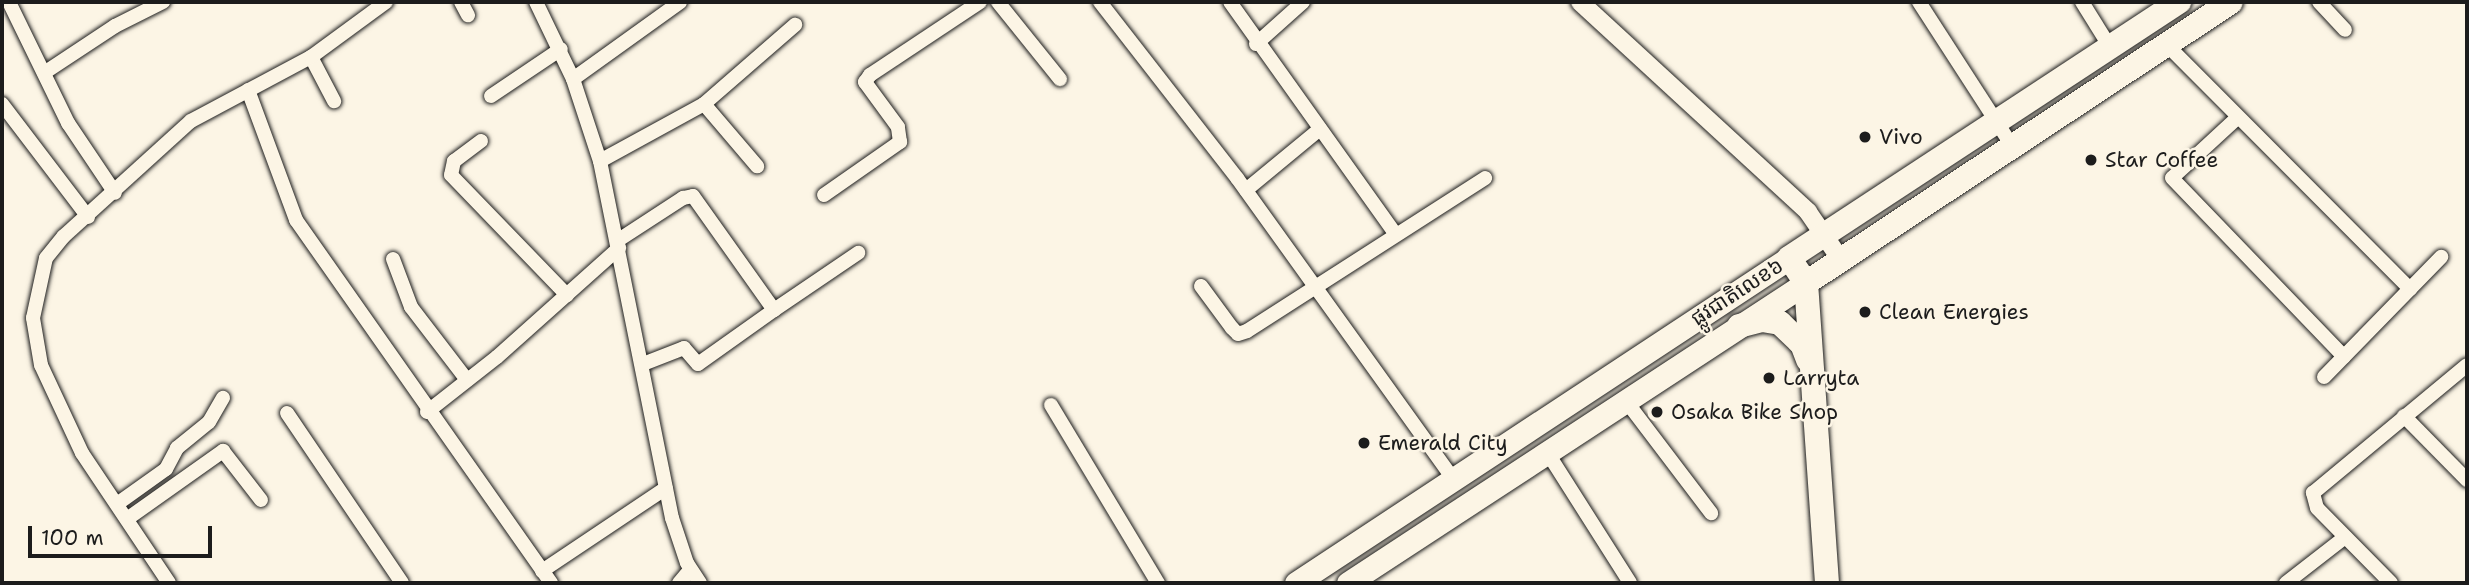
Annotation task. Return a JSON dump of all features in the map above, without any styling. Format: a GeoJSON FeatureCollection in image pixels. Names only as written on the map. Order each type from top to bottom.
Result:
{"type":"FeatureCollection","features":[{"type":"Feature","properties":{"kind":"highway","name":"ផ្លូវជាតិលេខ៦"},"geometry":{"type":"LineString","coordinates":[[1789,258],[2179,2]]}},
{"type":"Feature","properties":{"kind":"highway","name":"ផ្លូវជាតិលេខ៦"},"geometry":{"type":"LineString","coordinates":[[1806,283],[2231,2]]}},
{"type":"Feature","properties":{"kind":"highway"},"geometry":{"type":"LineString","coordinates":[[1789,258],[1806,283],[1827,583]]}},
{"type":"Feature","properties":{"kind":"highway"},"geometry":{"type":"LineString","coordinates":[[1739,326],[1762,320],[1780,323],[1802,344],[1812,374]]}},
{"type":"Feature","properties":{"kind":"main road","name":"ផ្លូវជាតិលេខ៦"},"geometry":{"type":"LineString","coordinates":[[1296,583],[1789,258]]}},
{"type":"Feature","properties":{"kind":"main road","name":"ផ្លូវជាតិលេខ៦"},"geometry":{"type":"LineString","coordinates":[[1348,583],[1806,283]]}},
{"type":"Feature","properties":{"kind":"street"},"geometry":{"type":"LineString","coordinates":[[9,2],[68,123],[115,193]]}},
{"type":"Feature","properties":{"kind":"street"},"geometry":{"type":"LineString","coordinates":[[44,73],[115,26],[163,2]]}},
{"type":"Feature","properties":{"kind":"street"},"geometry":{"type":"LineString","coordinates":[[169,583],[77,442],[41,365],[34,339],[35,299],[47,258],[191,121],[311,57],[386,2]]}},
{"type":"Feature","properties":{"kind":"street"},"geometry":{"type":"LineString","coordinates":[[461,2],[468,15]]}},
{"type":"Feature","properties":{"kind":"street"},"geometry":{"type":"LineString","coordinates":[[536,2],[561,49],[600,161],[666,488],[690,570],[700,583]]}},
{"type":"Feature","properties":{"kind":"street"},"geometry":{"type":"LineString","coordinates":[[573,79],[680,2]]}},
{"type":"Feature","properties":{"kind":"street"},"geometry":{"type":"LineString","coordinates":[[824,195],[900,142],[898,127],[865,82],[870,75],[980,2]]}},
{"type":"Feature","properties":{"kind":"street"},"geometry":{"type":"LineString","coordinates":[[998,2],[1060,79]]}},
{"type":"Feature","properties":{"kind":"street"},"geometry":{"type":"LineString","coordinates":[[1100,2],[1245,190],[1453,480]]}},
{"type":"Feature","properties":{"kind":"street"},"geometry":{"type":"LineString","coordinates":[[1230,2],[1256,44],[1395,233]]}},
{"type":"Feature","properties":{"kind":"street"},"geometry":{"type":"LineString","coordinates":[[1256,44],[1303,2]]}},
{"type":"Feature","properties":{"kind":"street"},"geometry":{"type":"LineString","coordinates":[[1580,2],[1808,212],[1841,260]]}},
{"type":"Feature","properties":{"kind":"street"},"geometry":{"type":"LineString","coordinates":[[1919,2],[2012,146]]}},
{"type":"Feature","properties":{"kind":"street"},"geometry":{"type":"LineString","coordinates":[[2082,2],[2110,47]]}},
{"type":"Feature","properties":{"kind":"street"},"geometry":{"type":"LineString","coordinates":[[2319,2],[2345,30]]}},
{"type":"Feature","properties":{"kind":"street"},"geometry":{"type":"LineString","coordinates":[[600,161],[704,104],[796,25]]}},
{"type":"Feature","properties":{"kind":"street"},"geometry":{"type":"LineString","coordinates":[[2166,44],[2410,289]]}},
{"type":"Feature","properties":{"kind":"street"},"geometry":{"type":"LineString","coordinates":[[491,96],[561,49]]}},
{"type":"Feature","properties":{"kind":"street"},"geometry":{"type":"LineString","coordinates":[[311,57],[334,101]]}},
{"type":"Feature","properties":{"kind":"street"},"geometry":{"type":"LineString","coordinates":[[248,90],[296,220],[427,412],[547,577],[666,488]]}},
{"type":"Feature","properties":{"kind":"street"},"geometry":{"type":"LineString","coordinates":[[2,104],[88,217]]}},
{"type":"Feature","properties":{"kind":"street"},"geometry":{"type":"LineString","coordinates":[[704,104],[757,166]]}},
{"type":"Feature","properties":{"kind":"street"},"geometry":{"type":"LineString","coordinates":[[2237,118],[2172,178],[2344,356]]}},
{"type":"Feature","properties":{"kind":"street"},"geometry":{"type":"LineString","coordinates":[[1245,190],[1320,128]]}},
{"type":"Feature","properties":{"kind":"street"},"geometry":{"type":"LineString","coordinates":[[481,141],[454,161],[451,175],[567,295]]}},
{"type":"Feature","properties":{"kind":"street"},"geometry":{"type":"LineString","coordinates":[[1201,286],[1238,334],[1485,178]]}},
{"type":"Feature","properties":{"kind":"street"},"geometry":{"type":"LineString","coordinates":[[427,412],[567,295],[618,244],[682,198],[692,196],[774,310]]}},
{"type":"Feature","properties":{"kind":"street"},"geometry":{"type":"LineString","coordinates":[[643,364],[684,348],[698,364],[858,253]]}},
{"type":"Feature","properties":{"kind":"street"},"geometry":{"type":"LineString","coordinates":[[2323,377],[2441,257]]}},
{"type":"Feature","properties":{"kind":"street"},"geometry":{"type":"LineString","coordinates":[[393,259],[411,307],[467,380]]}},
{"type":"Feature","properties":{"kind":"street"},"geometry":{"type":"LineString","coordinates":[[2391,583],[2317,508],[2314,493],[2467,365]]}},
{"type":"Feature","properties":{"kind":"street"},"geometry":{"type":"LineString","coordinates":[[117,504],[166,469],[177,447],[209,422],[223,398]]}},
{"type":"Feature","properties":{"kind":"street"},"geometry":{"type":"LineString","coordinates":[[1626,401],[1711,513]]}},
{"type":"Feature","properties":{"kind":"street"},"geometry":{"type":"LineString","coordinates":[[1051,405],[1158,583]]}},
{"type":"Feature","properties":{"kind":"street"},"geometry":{"type":"LineString","coordinates":[[287,413],[402,583]]}},
{"type":"Feature","properties":{"kind":"street"},"geometry":{"type":"LineString","coordinates":[[2404,416],[2467,480]]}},
{"type":"Feature","properties":{"kind":"street"},"geometry":{"type":"LineString","coordinates":[[127,519],[223,451],[261,500]]}},
{"type":"Feature","properties":{"kind":"street"},"geometry":{"type":"LineString","coordinates":[[1547,452],[1630,583]]}},
{"type":"Feature","properties":{"kind":"street"},"geometry":{"type":"LineString","coordinates":[[2286,583],[2345,537]]}},
{"type":"Feature","properties":{"kind":"street"},"geometry":{"type":"LineString","coordinates":[[679,583],[690,570]]}},
{"type":"Feature","properties":{"kind":"place","name":"Vivo"},"geometry":{"type":"Point","coordinates":[1865,137]}},
{"type":"Feature","properties":{"kind":"place","name":"Star Coffee"},"geometry":{"type":"Point","coordinates":[2091,160]}},
{"type":"Feature","properties":{"kind":"place","name":"Clean Energies"},"geometry":{"type":"Point","coordinates":[1865,312]}},
{"type":"Feature","properties":{"kind":"place","name":"Larryta"},"geometry":{"type":"Point","coordinates":[1769,378]}},
{"type":"Feature","properties":{"kind":"place","name":"Osaka Bike Shop"},"geometry":{"type":"Point","coordinates":[1657,412]}},
{"type":"Feature","properties":{"kind":"place","name":"Emerald City"},"geometry":{"type":"Point","coordinates":[1364,443]}}]}
